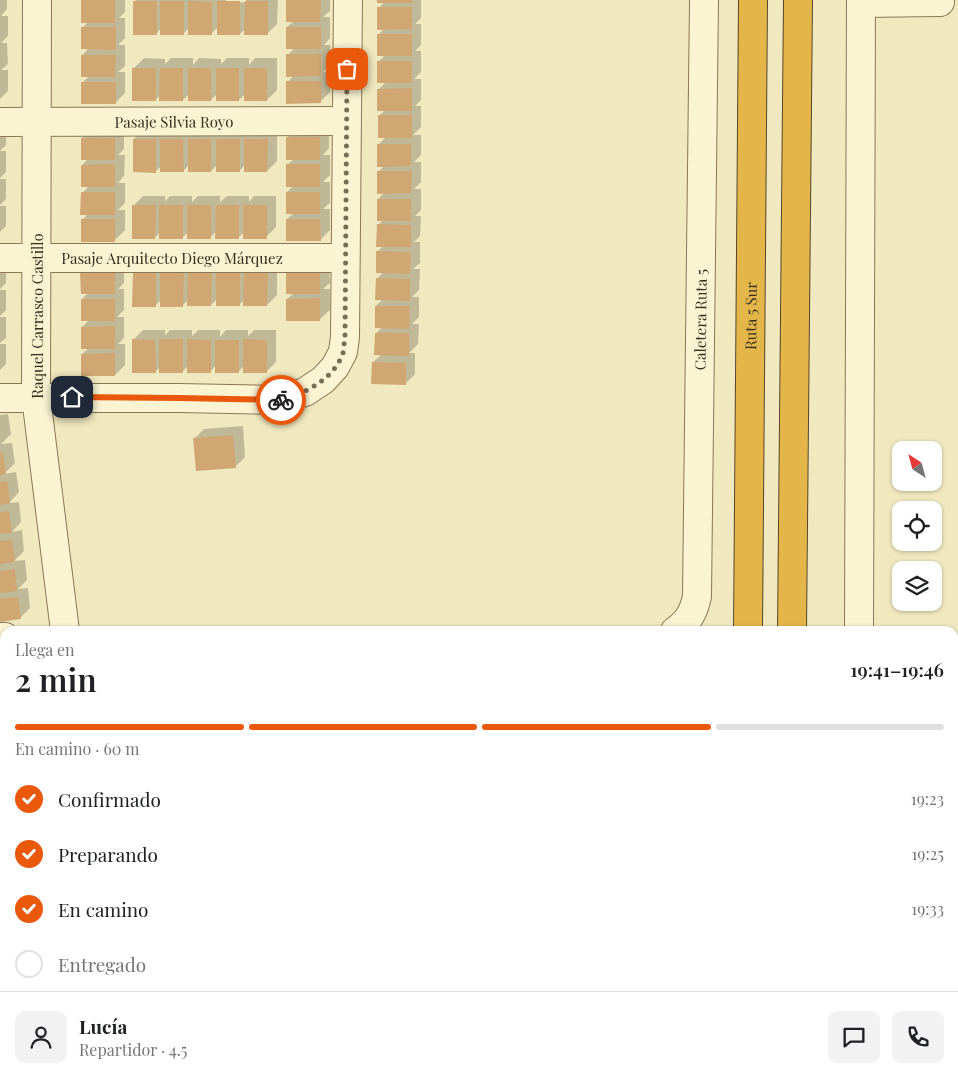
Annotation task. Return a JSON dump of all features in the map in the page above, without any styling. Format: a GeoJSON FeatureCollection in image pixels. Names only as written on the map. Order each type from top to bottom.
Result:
{"type":"FeatureCollection","features":[{"type":"Feature","properties":{"kind":"highway","name":"Ruta 5 Sur"},"geometry":{"type":"LineString","coordinates":[[748,626],[753,0]]}},
{"type":"Feature","properties":{"kind":"highway"},"geometry":{"type":"LineString","coordinates":[[792,626],[798,0]]}},
{"type":"Feature","properties":{"kind":"street","name":"Raquel Carrasco Castillo"},"geometry":{"type":"LineString","coordinates":[[37,0],[36,397],[64,626]]}},
{"type":"Feature","properties":{"kind":"street"},"geometry":{"type":"LineString","coordinates":[[0,398],[280,400],[305,392],[323,380],[335,367],[343,352],[345,337],[348,0]]}},
{"type":"Feature","properties":{"kind":"street","name":"Caletera Ruta 5"},"geometry":{"type":"LineString","coordinates":[[682,626],[690,617],[695,607],[697,596],[704,0]]}},
{"type":"Feature","properties":{"kind":"street"},"geometry":{"type":"LineString","coordinates":[[859,626],[861,2],[946,3]]}},
{"type":"Feature","properties":{"kind":"street","name":"Pasaje Silvia Royo"},"geometry":{"type":"LineString","coordinates":[[0,122],[346,121]]}},
{"type":"Feature","properties":{"kind":"street","name":"Pasaje Arquitecto Diego Márquez"},"geometry":{"type":"LineString","coordinates":[[0,258],[345,258]]}},
{"type":"Feature","properties":{"kind":"building"},"geometry":{"type":"Polygon","coordinates":[[[81,0],[115,0],[115,23],[81,23],[81,0]]]}},
{"type":"Feature","properties":{"kind":"building"},"geometry":{"type":"Polygon","coordinates":[[[286,0],[321,0],[320,22],[286,22],[286,0]]]}},
{"type":"Feature","properties":{"kind":"building"},"geometry":{"type":"Polygon","coordinates":[[[377,0],[412,0],[412,3],[377,3],[377,0]]]}},
{"type":"Feature","properties":{"kind":"building"},"geometry":{"type":"Polygon","coordinates":[[[133,1],[157,1],[157,35],[133,35],[133,1]]]}},
{"type":"Feature","properties":{"kind":"building"},"geometry":{"type":"Polygon","coordinates":[[[160,1],[184,1],[184,35],[160,35],[160,1]]]}},
{"type":"Feature","properties":{"kind":"building"},"geometry":{"type":"Polygon","coordinates":[[[188,1],[212,2],[212,35],[188,35],[188,1]]]}},
{"type":"Feature","properties":{"kind":"building"},"geometry":{"type":"Polygon","coordinates":[[[217,1],[240,1],[240,35],[217,35],[217,1]]]}},
{"type":"Feature","properties":{"kind":"building"},"geometry":{"type":"Polygon","coordinates":[[[245,1],[268,1],[268,35],[244,35],[245,1]]]}},
{"type":"Feature","properties":{"kind":"building"},"geometry":{"type":"Polygon","coordinates":[[[377,7],[412,7],[412,29],[377,30],[377,7]]]}},
{"type":"Feature","properties":{"kind":"building"},"geometry":{"type":"Polygon","coordinates":[[[81,27],[116,27],[116,50],[81,49],[81,27]]]}},
{"type":"Feature","properties":{"kind":"building"},"geometry":{"type":"Polygon","coordinates":[[[286,27],[321,27],[321,49],[286,49],[286,27]]]}},
{"type":"Feature","properties":{"kind":"building"},"geometry":{"type":"Polygon","coordinates":[[[377,34],[412,34],[412,56],[377,56],[377,34]]]}},
{"type":"Feature","properties":{"kind":"building"},"geometry":{"type":"Polygon","coordinates":[[[286,54],[321,54],[321,76],[286,77],[286,54]]]}},
{"type":"Feature","properties":{"kind":"building"},"geometry":{"type":"Polygon","coordinates":[[[81,55],[116,55],[115,77],[81,77],[81,55]]]}},
{"type":"Feature","properties":{"kind":"building"},"geometry":{"type":"Polygon","coordinates":[[[377,61],[412,61],[412,83],[377,83],[377,61]]]}},
{"type":"Feature","properties":{"kind":"building"},"geometry":{"type":"Polygon","coordinates":[[[132,68],[156,68],[156,101],[132,101],[132,68]]]}},
{"type":"Feature","properties":{"kind":"building"},"geometry":{"type":"Polygon","coordinates":[[[160,68],[183,68],[183,101],[159,101],[160,68]]]}},
{"type":"Feature","properties":{"kind":"building"},"geometry":{"type":"Polygon","coordinates":[[[188,68],[211,68],[211,101],[188,101],[188,68]]]}},
{"type":"Feature","properties":{"kind":"building"},"geometry":{"type":"Polygon","coordinates":[[[216,68],[239,68],[239,101],[216,101],[216,68]]]}},
{"type":"Feature","properties":{"kind":"building"},"geometry":{"type":"Polygon","coordinates":[[[244,68],[267,68],[267,101],[244,101],[244,68]]]}},
{"type":"Feature","properties":{"kind":"building"},"geometry":{"type":"Polygon","coordinates":[[[286,81],[321,81],[321,103],[286,104],[286,81]]]}},
{"type":"Feature","properties":{"kind":"building"},"geometry":{"type":"Polygon","coordinates":[[[81,82],[116,82],[116,104],[81,104],[81,82]]]}},
{"type":"Feature","properties":{"kind":"building"},"geometry":{"type":"Polygon","coordinates":[[[412,88],[412,111],[377,111],[377,89],[412,88]]]}},
{"type":"Feature","properties":{"kind":"building"},"geometry":{"type":"Polygon","coordinates":[[[378,115],[412,115],[412,138],[378,138],[378,115]]]}},
{"type":"Feature","properties":{"kind":"building"},"geometry":{"type":"Polygon","coordinates":[[[286,137],[320,137],[320,160],[286,160],[286,137]]]}},
{"type":"Feature","properties":{"kind":"building"},"geometry":{"type":"Polygon","coordinates":[[[81,138],[115,138],[115,160],[81,160],[81,138]]]}},
{"type":"Feature","properties":{"kind":"building"},"geometry":{"type":"Polygon","coordinates":[[[133,139],[156,139],[156,173],[133,172],[133,139]]]}},
{"type":"Feature","properties":{"kind":"building"},"geometry":{"type":"Polygon","coordinates":[[[160,139],[183,139],[184,172],[160,172],[160,139]]]}},
{"type":"Feature","properties":{"kind":"building"},"geometry":{"type":"Polygon","coordinates":[[[188,139],[211,139],[211,172],[188,172],[188,139]]]}},
{"type":"Feature","properties":{"kind":"building"},"geometry":{"type":"Polygon","coordinates":[[[216,139],[240,139],[240,172],[216,172],[216,139]]]}},
{"type":"Feature","properties":{"kind":"building"},"geometry":{"type":"Polygon","coordinates":[[[244,139],[268,139],[267,172],[244,172],[244,139]]]}},
{"type":"Feature","properties":{"kind":"building"},"geometry":{"type":"Polygon","coordinates":[[[377,144],[411,144],[411,166],[377,167],[377,144]]]}},
{"type":"Feature","properties":{"kind":"building"},"geometry":{"type":"Polygon","coordinates":[[[115,164],[115,187],[81,187],[81,165],[115,164]]]}},
{"type":"Feature","properties":{"kind":"building"},"geometry":{"type":"Polygon","coordinates":[[[286,164],[320,164],[320,187],[286,187],[286,164]]]}},
{"type":"Feature","properties":{"kind":"building"},"geometry":{"type":"Polygon","coordinates":[[[377,171],[412,171],[411,193],[377,194],[377,171]]]}},
{"type":"Feature","properties":{"kind":"building"},"geometry":{"type":"Polygon","coordinates":[[[81,192],[115,192],[115,215],[80,215],[81,192]]]}},
{"type":"Feature","properties":{"kind":"building"},"geometry":{"type":"Polygon","coordinates":[[[286,192],[320,192],[320,214],[286,214],[286,192]]]}},
{"type":"Feature","properties":{"kind":"building"},"geometry":{"type":"Polygon","coordinates":[[[377,199],[411,199],[411,221],[377,221],[377,199]]]}},
{"type":"Feature","properties":{"kind":"building"},"geometry":{"type":"Polygon","coordinates":[[[132,205],[156,205],[155,239],[132,239],[132,205]]]}},
{"type":"Feature","properties":{"kind":"building"},"geometry":{"type":"Polygon","coordinates":[[[159,205],[183,205],[183,239],[159,239],[159,205]]]}},
{"type":"Feature","properties":{"kind":"building"},"geometry":{"type":"Polygon","coordinates":[[[187,205],[211,205],[211,239],[187,239],[187,205]]]}},
{"type":"Feature","properties":{"kind":"building"},"geometry":{"type":"Polygon","coordinates":[[[216,205],[239,205],[239,239],[215,239],[216,205]]]}},
{"type":"Feature","properties":{"kind":"building"},"geometry":{"type":"Polygon","coordinates":[[[243,205],[267,205],[267,239],[243,239],[243,205]]]}},
{"type":"Feature","properties":{"kind":"building"},"geometry":{"type":"Polygon","coordinates":[[[81,219],[115,219],[115,242],[81,242],[81,219]]]}},
{"type":"Feature","properties":{"kind":"building"},"geometry":{"type":"Polygon","coordinates":[[[286,219],[320,219],[321,241],[286,241],[286,219]]]}},
{"type":"Feature","properties":{"kind":"building"},"geometry":{"type":"Polygon","coordinates":[[[377,224],[411,225],[411,247],[376,247],[377,224]]]}},
{"type":"Feature","properties":{"kind":"building"},"geometry":{"type":"Polygon","coordinates":[[[376,251],[411,252],[410,274],[376,273],[376,251]]]}},
{"type":"Feature","properties":{"kind":"building"},"geometry":{"type":"Polygon","coordinates":[[[320,271],[320,294],[286,294],[286,272],[320,271]]]}},
{"type":"Feature","properties":{"kind":"building"},"geometry":{"type":"Polygon","coordinates":[[[80,272],[115,272],[115,294],[81,294],[80,272]]]}},
{"type":"Feature","properties":{"kind":"building"},"geometry":{"type":"Polygon","coordinates":[[[133,273],[156,273],[156,307],[132,307],[133,273]]]}},
{"type":"Feature","properties":{"kind":"building"},"geometry":{"type":"Polygon","coordinates":[[[160,273],[184,273],[183,307],[160,307],[160,273]]]}},
{"type":"Feature","properties":{"kind":"building"},"geometry":{"type":"Polygon","coordinates":[[[188,273],[212,273],[211,306],[187,306],[188,273]]]}},
{"type":"Feature","properties":{"kind":"building"},"geometry":{"type":"Polygon","coordinates":[[[216,273],[240,273],[240,306],[216,306],[216,273]]]}},
{"type":"Feature","properties":{"kind":"building"},"geometry":{"type":"Polygon","coordinates":[[[244,273],[268,273],[267,306],[243,306],[244,273]]]}},
{"type":"Feature","properties":{"kind":"building"},"geometry":{"type":"Polygon","coordinates":[[[376,278],[410,279],[410,301],[375,300],[376,278]]]}},
{"type":"Feature","properties":{"kind":"building"},"geometry":{"type":"Polygon","coordinates":[[[320,298],[320,321],[286,321],[286,299],[320,298]]]}},
{"type":"Feature","properties":{"kind":"building"},"geometry":{"type":"Polygon","coordinates":[[[81,299],[115,299],[115,321],[81,321],[81,299]]]}},
{"type":"Feature","properties":{"kind":"building"},"geometry":{"type":"Polygon","coordinates":[[[375,306],[410,306],[409,329],[375,328],[375,306]]]}},
{"type":"Feature","properties":{"kind":"building"},"geometry":{"type":"Polygon","coordinates":[[[115,326],[115,349],[81,349],[81,327],[115,326]]]}},
{"type":"Feature","properties":{"kind":"building"},"geometry":{"type":"Polygon","coordinates":[[[375,333],[409,333],[409,356],[374,355],[375,333]]]}},
{"type":"Feature","properties":{"kind":"building"},"geometry":{"type":"Polygon","coordinates":[[[132,339],[155,340],[156,373],[132,373],[132,339]]]}},
{"type":"Feature","properties":{"kind":"building"},"geometry":{"type":"Polygon","coordinates":[[[159,339],[183,339],[183,373],[159,373],[159,339]]]}},
{"type":"Feature","properties":{"kind":"building"},"geometry":{"type":"Polygon","coordinates":[[[187,339],[211,340],[211,373],[187,373],[187,339]]]}},
{"type":"Feature","properties":{"kind":"building"},"geometry":{"type":"Polygon","coordinates":[[[243,339],[267,340],[267,373],[243,373],[243,339]]]}},
{"type":"Feature","properties":{"kind":"building"},"geometry":{"type":"Polygon","coordinates":[[[215,340],[239,340],[239,373],[215,373],[215,340]]]}},
{"type":"Feature","properties":{"kind":"building"},"geometry":{"type":"Polygon","coordinates":[[[115,353],[115,376],[81,376],[81,354],[115,353]]]}},
{"type":"Feature","properties":{"kind":"building"},"geometry":{"type":"Polygon","coordinates":[[[372,362],[406,363],[406,385],[371,384],[372,362]]]}},
{"type":"Feature","properties":{"kind":"building"},"geometry":{"type":"Polygon","coordinates":[[[233,435],[236,468],[196,471],[193,438],[233,435]]]}},
{"type":"Feature","properties":{"kind":"building"},"geometry":{"type":"Polygon","coordinates":[[[0,452],[3,452],[6,474],[0,475],[0,452]]]}},
{"type":"Feature","properties":{"kind":"building"},"geometry":{"type":"Polygon","coordinates":[[[7,481],[10,503],[0,505],[0,482],[7,481]]]}},
{"type":"Feature","properties":{"kind":"building"},"geometry":{"type":"Polygon","coordinates":[[[9,511],[12,533],[0,534],[0,512],[9,511]]]}},
{"type":"Feature","properties":{"kind":"building"},"geometry":{"type":"Polygon","coordinates":[[[12,540],[15,562],[0,564],[0,541],[12,540]]]}},
{"type":"Feature","properties":{"kind":"building"},"geometry":{"type":"Polygon","coordinates":[[[15,569],[17,591],[0,593],[0,571],[15,569]]]}},
{"type":"Feature","properties":{"kind":"building"},"geometry":{"type":"Polygon","coordinates":[[[18,597],[21,619],[0,622],[0,599],[18,597]]]}},
{"type":"Feature","properties":{"kind":"way so far"},"geometry":{"type":"LineString","coordinates":[[281,400],[305,392],[323,380],[335,367],[343,352],[345,337],[347,69]]}},
{"type":"Feature","properties":{"kind":"route"},"geometry":{"type":"LineString","coordinates":[[72,397],[281,400]]}}]}
